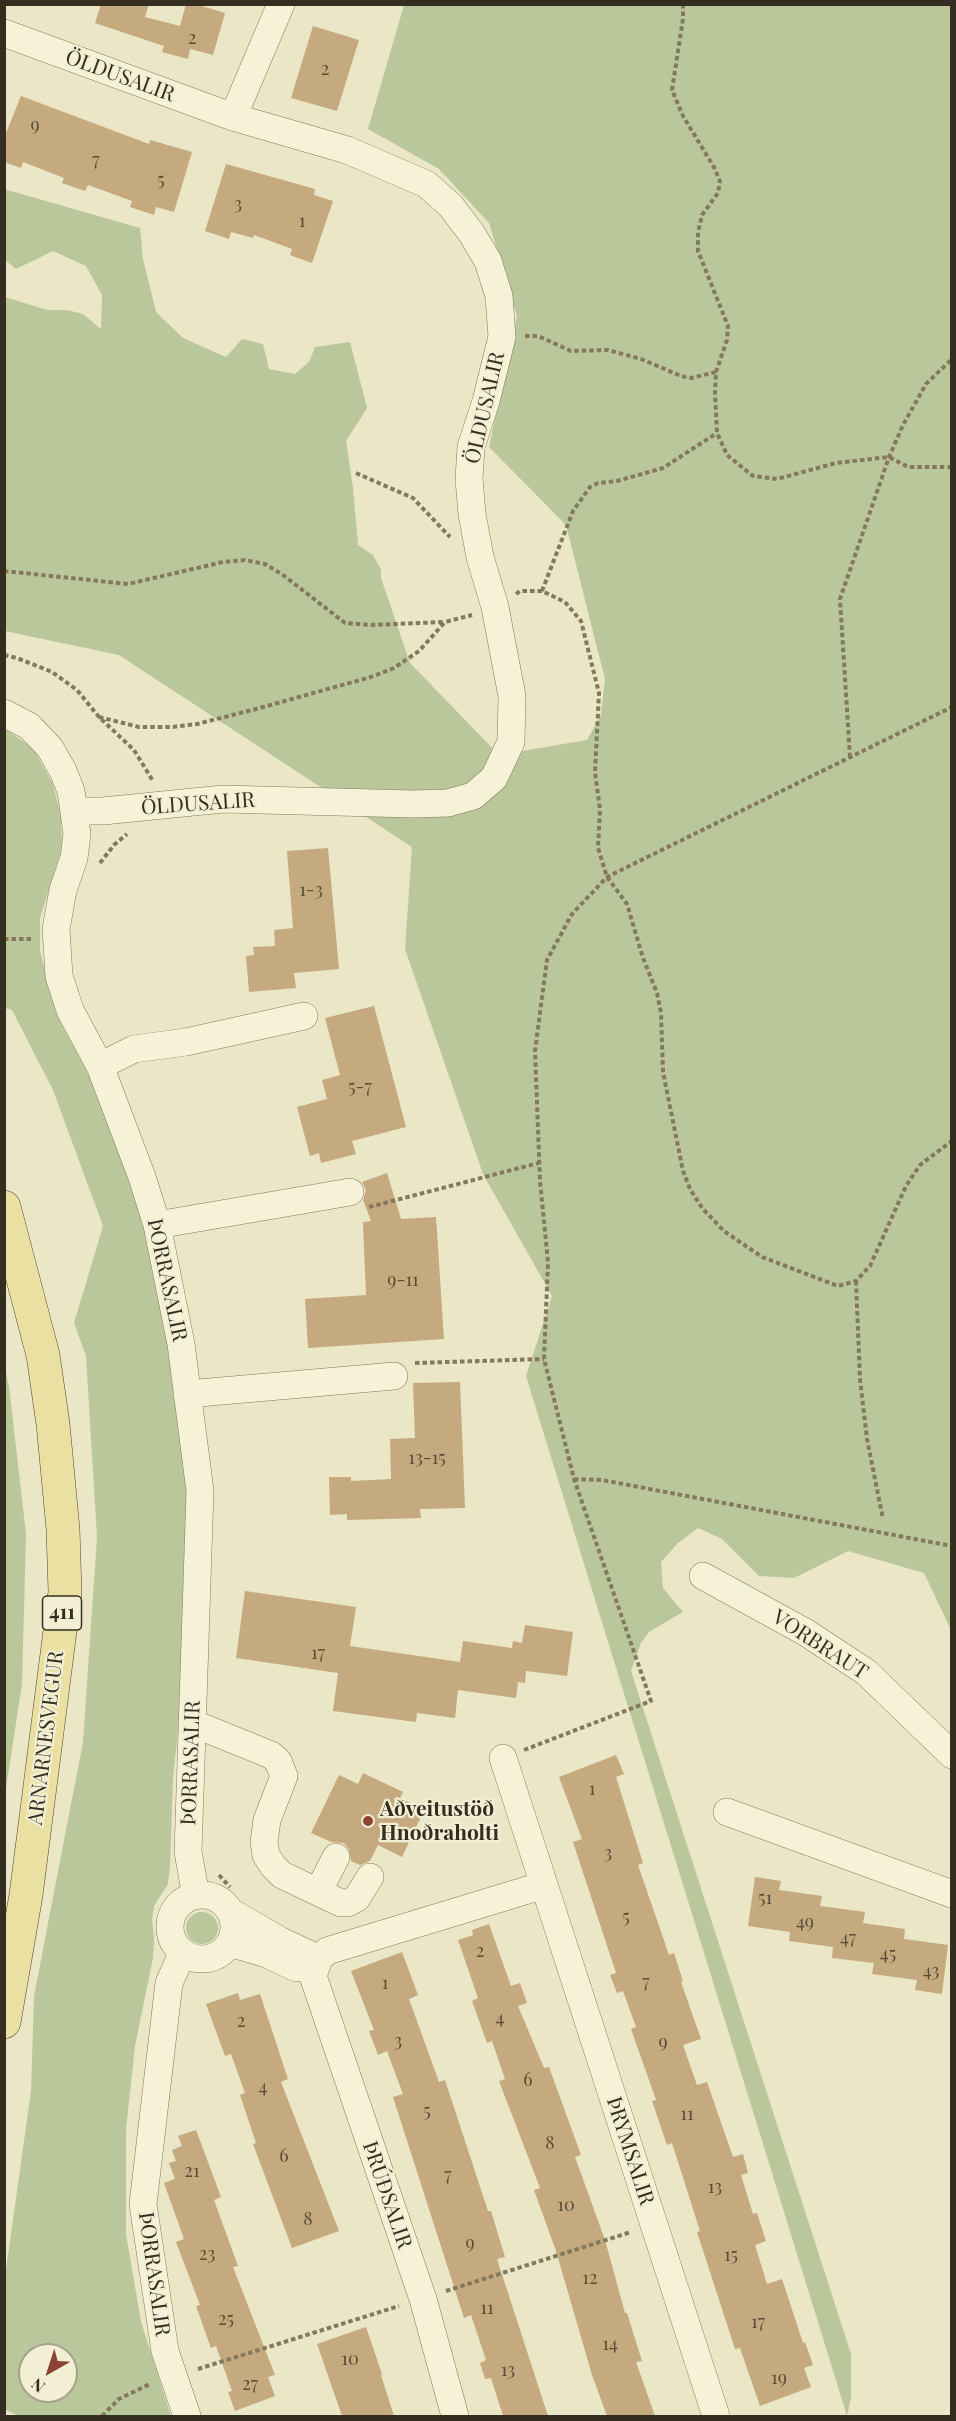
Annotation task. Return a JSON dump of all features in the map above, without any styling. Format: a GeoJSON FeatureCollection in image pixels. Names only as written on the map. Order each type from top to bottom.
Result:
{"type":"FeatureCollection","features":[{"type":"Feature","properties":{"kind":"main road","name":"ARNARNESVEGUR"},"geometry":{"type":"LineString","coordinates":[[4,1207],[43,1355],[53,1424],[62,1517],[65,1592],[26,1895],[4,2022]]}},
{"type":"Feature","properties":{"kind":"street"},"geometry":{"type":"LineString","coordinates":[[233,117],[281,4]]}},
{"type":"Feature","properties":{"kind":"street","name":"ÖLDUSALIR"},"geometry":{"type":"LineString","coordinates":[[4,33],[233,117],[347,150],[426,184],[450,205],[472,234],[488,261],[499,296],[502,337],[486,401],[471,447],[469,478],[472,514],[480,557],[495,606],[512,696],[511,742],[494,778],[473,796],[448,803],[223,799],[103,811],[75,811]]}},
{"type":"Feature","properties":{"kind":"street","name":"ÞORRASALIR"},"geometry":{"type":"LineString","coordinates":[[4,712],[29,726],[50,748],[71,790],[77,834],[74,858],[63,890],[56,929],[59,976],[70,1010],[100,1066],[158,1225],[181,1344],[200,1491],[188,1852],[196,1896]]}},
{"type":"Feature","properties":{"kind":"street"},"geometry":{"type":"LineString","coordinates":[[100,1066],[134,1049],[189,1052],[235,1040],[304,1016]]}},
{"type":"Feature","properties":{"kind":"street"},"geometry":{"type":"LineString","coordinates":[[158,1225],[358,1200]]}},
{"type":"Feature","properties":{"kind":"street"},"geometry":{"type":"LineString","coordinates":[[187,1394],[394,1376]]}},
{"type":"Feature","properties":{"kind":"street","name":"VORBRAUT"},"geometry":{"type":"LineString","coordinates":[[703,1576],[805,1632],[866,1672],[951,1755]]}},
{"type":"Feature","properties":{"kind":"street"},"geometry":{"type":"LineString","coordinates":[[192,1723],[271,1755],[278,1761],[284,1776],[264,1831],[266,1855],[282,1875],[341,1903],[348,1903],[357,1898],[370,1877]]}},
{"type":"Feature","properties":{"kind":"street","name":"ÞRYMSALIR"},"geometry":{"type":"LineString","coordinates":[[503,1758],[716,2416]]}},
{"type":"Feature","properties":{"kind":"street"},"geometry":{"type":"LineString","coordinates":[[727,1812],[951,1894]]}},
{"type":"Feature","properties":{"kind":"street"},"geometry":{"type":"LineString","coordinates":[[318,1892],[336,1857]]}},
{"type":"Feature","properties":{"kind":"street"},"geometry":{"type":"LineString","coordinates":[[316,1968],[327,1951],[544,1885]]}},
{"type":"Feature","properties":{"kind":"street"},"geometry":{"type":"LineString","coordinates":[[231,1912],[234,1929],[230,1943],[214,1957],[203,1959],[193,1957],[176,1945],[171,1924],[179,1906],[196,1896],[215,1898],[231,1912],[281,1941],[316,1968]]}},
{"type":"Feature","properties":{"kind":"street"},"geometry":{"type":"LineString","coordinates":[[230,1943],[316,1968]]}},
{"type":"Feature","properties":{"kind":"street","name":"ÞORRASALIR"},"geometry":{"type":"LineString","coordinates":[[183,1952],[169,1983],[143,2204],[165,2351],[187,2416]]}},
{"type":"Feature","properties":{"kind":"street","name":"ÞRÚÐSALIR"},"geometry":{"type":"LineString","coordinates":[[316,1968],[423,2300],[455,2416]]}},
{"type":"Feature","properties":{"kind":"path"},"geometry":{"type":"LineString","coordinates":[[683,4],[683,19],[672,90],[683,116],[715,169],[720,182],[718,193],[702,215],[698,232],[698,251],[728,326],[727,340],[716,372],[717,433],[727,455],[753,476],[777,479],[836,464],[889,457],[908,466],[951,467]]}},
{"type":"Feature","properties":{"kind":"path"},"geometry":{"type":"LineString","coordinates":[[502,337],[538,336],[571,351],[608,350],[641,359],[691,378],[716,372]]}},
{"type":"Feature","properties":{"kind":"path"},"geometry":{"type":"LineString","coordinates":[[849,757],[840,599],[889,457],[903,425],[926,384],[951,359]]}},
{"type":"Feature","properties":{"kind":"path"},"geometry":{"type":"LineString","coordinates":[[543,591],[573,511],[590,487],[598,483],[617,481],[663,468],[717,433]]}},
{"type":"Feature","properties":{"kind":"path"},"geometry":{"type":"LineString","coordinates":[[356,473],[413,498],[461,549],[480,557]]}},
{"type":"Feature","properties":{"kind":"path"},"geometry":{"type":"LineString","coordinates":[[4,571],[128,584],[223,562],[245,560],[265,564],[283,575],[345,623],[371,625],[445,622],[466,618],[495,606],[520,591],[543,591],[565,602],[581,621],[599,693],[595,772],[600,810],[598,848],[607,877],[627,904],[643,958],[657,993],[662,1023],[663,1072],[682,1171],[702,1208],[724,1231],[762,1257],[838,1287],[856,1281],[870,1266],[906,1185],[920,1165],[951,1141]]}},
{"type":"Feature","properties":{"kind":"path"},"geometry":{"type":"LineString","coordinates":[[99,717],[139,727],[172,727],[197,724],[256,709],[371,677],[394,668],[419,651],[445,622]]}},
{"type":"Feature","properties":{"kind":"path"},"geometry":{"type":"LineString","coordinates":[[4,655],[52,672],[77,690],[99,717],[134,750],[159,789]]}},
{"type":"Feature","properties":{"kind":"path"},"geometry":{"type":"LineString","coordinates":[[503,1758],[651,1701],[574,1479],[543,1359],[548,1262],[539,1163],[535,1051],[547,960],[572,914],[607,877],[951,707]]}},
{"type":"Feature","properties":{"kind":"path"},"geometry":{"type":"LineString","coordinates":[[4,939],[38,939]]}},
{"type":"Feature","properties":{"kind":"path"},"geometry":{"type":"LineString","coordinates":[[358,1200],[539,1163]]}},
{"type":"Feature","properties":{"kind":"path"},"geometry":{"type":"LineString","coordinates":[[856,1281],[861,1379],[867,1439],[882,1519]]}},
{"type":"Feature","properties":{"kind":"path"},"geometry":{"type":"LineString","coordinates":[[574,1479],[602,1480],[951,1546]]}},
{"type":"Feature","properties":{"kind":"path"},"geometry":{"type":"LineString","coordinates":[[459,2286],[654,2224]]}},
{"type":"Feature","properties":{"kind":"path"},"geometry":{"type":"LineString","coordinates":[[102,2416],[119,2398],[142,2387],[376,2313]]}},
{"type":"Feature","properties":{"kind":"green space"},"geometry":{"type":"Polygon","coordinates":[[[404,5],[951,5],[951,1630],[924,1573],[848,1551],[794,1578],[759,1576],[722,1539],[698,1528],[678,1543],[661,1562],[663,1588],[683,1612],[649,1632],[641,1643],[631,1671],[851,2354],[851,2398],[847,2416],[526,1376],[552,1296],[483,1174],[405,949],[412,847],[119,655],[5,631],[5,297],[47,310],[67,310],[83,314],[101,329],[102,295],[86,266],[53,251],[16,269],[5,260],[4,189],[140,228],[143,259],[156,312],[183,338],[226,357],[242,339],[263,344],[269,369],[295,374],[309,362],[315,347],[350,342],[367,408],[346,441],[358,545],[373,555],[381,570],[381,578],[410,663],[499,755],[587,740],[601,715],[605,679],[566,525],[489,447],[517,316],[489,223],[439,169],[368,129],[404,5]]]}},
{"type":"Feature","properties":{"kind":"green space"},"geometry":{"type":"Polygon","coordinates":[[[4,727],[34,750],[53,784],[61,817],[62,848],[40,918],[40,950],[47,979],[107,1117],[131,1182],[146,1235],[166,1316],[188,1499],[184,1677],[173,1777],[170,1865],[168,1884],[154,1906],[153,1958],[135,2046],[126,2129],[126,2234],[141,2322],[171,2416],[19,2416],[6,2410],[4,2284],[31,2091],[34,1996],[83,1742],[97,1537],[86,1356],[74,1323],[103,1226],[53,1090],[12,1010],[5,1008],[4,727]]]}},
{"type":"Feature","properties":{"kind":"green space"},"geometry":{"type":"Polygon","coordinates":[[[5,1368],[26,1534],[22,1684],[5,1795],[5,1368]]]}},
{"type":"Feature","properties":{"kind":"green space"},"geometry":{"type":"Polygon","coordinates":[[[202,1912],[213,1917],[218,1928],[213,1939],[202,1944],[191,1939],[186,1928],[191,1917],[202,1912]]]}},
{"type":"Feature","properties":{"kind":"building"},"geometry":{"type":"Polygon","coordinates":[[[101,4],[149,4],[145,17],[180,26],[186,4],[195,4],[225,13],[213,55],[190,49],[188,59],[162,52],[164,46],[95,23],[101,4]]]}},
{"type":"Feature","properties":{"kind":"building"},"geometry":{"type":"Polygon","coordinates":[[[313,26],[359,40],[337,111],[291,98],[313,26]]]}},
{"type":"Feature","properties":{"kind":"building"},"geometry":{"type":"Polygon","coordinates":[[[21,96],[149,144],[150,140],[192,152],[174,212],[156,207],[154,215],[130,207],[132,201],[88,185],[85,191],[62,183],[64,178],[23,162],[21,168],[4,162],[4,138],[21,96]]]}},
{"type":"Feature","properties":{"kind":"building"},"geometry":{"type":"Polygon","coordinates":[[[226,164],[315,189],[314,195],[333,201],[312,263],[290,255],[292,249],[254,235],[253,238],[231,232],[229,239],[205,231],[226,164]]]}},
{"type":"Feature","properties":{"kind":"building"},"geometry":{"type":"Polygon","coordinates":[[[328,848],[339,969],[294,973],[296,988],[249,992],[246,956],[254,955],[253,947],[275,946],[274,930],[293,928],[287,851],[328,848]]]}},
{"type":"Feature","properties":{"kind":"building"},"geometry":{"type":"Polygon","coordinates":[[[374,1006],[406,1127],[352,1141],[356,1154],[321,1163],[319,1153],[310,1156],[297,1107],[327,1099],[322,1080],[340,1075],[325,1018],[374,1006]]]}},
{"type":"Feature","properties":{"kind":"building"},"geometry":{"type":"Polygon","coordinates":[[[387,1173],[401,1219],[436,1217],[444,1339],[308,1348],[305,1299],[366,1295],[363,1222],[371,1221],[363,1200],[366,1190],[362,1182],[387,1173]]]}},
{"type":"Feature","properties":{"kind":"building"},"geometry":{"type":"Polygon","coordinates":[[[460,1382],[465,1508],[420,1509],[421,1518],[347,1520],[347,1514],[330,1515],[329,1477],[351,1477],[351,1481],[391,1479],[390,1439],[415,1438],[413,1383],[460,1382]]]}},
{"type":"Feature","properties":{"kind":"building"},"geometry":{"type":"Polygon","coordinates":[[[245,1591],[356,1607],[350,1646],[460,1662],[463,1641],[512,1648],[513,1641],[522,1643],[525,1625],[573,1632],[567,1676],[526,1671],[525,1683],[518,1682],[516,1698],[458,1690],[455,1718],[417,1713],[416,1722],[333,1711],[338,1673],[236,1658],[245,1591]]]}},
{"type":"Feature","properties":{"kind":"building"},"geometry":{"type":"Polygon","coordinates":[[[616,1755],[624,1774],[616,1777],[643,1863],[638,1865],[669,1955],[674,1953],[683,1981],[681,1982],[701,2039],[683,2045],[697,2085],[707,2082],[733,2157],[743,2154],[748,2173],[741,2175],[753,2214],[757,2213],[766,2241],[755,2245],[767,2284],[782,2279],[803,2343],[805,2342],[813,2365],[804,2368],[811,2387],[760,2406],[740,2348],[735,2349],[697,2232],[700,2231],[672,2143],[667,2145],[652,2101],[656,2100],[631,2029],[636,2027],[623,1991],[617,1993],[610,1975],[616,1973],[573,1842],[582,1839],[559,1777],[616,1755]]]}},
{"type":"Feature","properties":{"kind":"building","name":"Aðveitustöð Hnoðraholti"},"geometry":{"type":"Polygon","coordinates":[[[363,1773],[403,1792],[400,1798],[424,1810],[402,1857],[378,1845],[370,1861],[360,1865],[351,1861],[349,1849],[344,1843],[331,1842],[311,1833],[339,1775],[358,1784],[363,1773]]]}},
{"type":"Feature","properties":{"kind":"building"},"geometry":{"type":"Polygon","coordinates":[[[755,1877],[781,1881],[779,1890],[822,1896],[820,1906],[865,1912],[863,1923],[905,1929],[904,1939],[948,1945],[942,1994],[915,1990],[917,1980],[872,1974],[874,1963],[832,1958],[833,1947],[789,1941],[790,1932],[748,1926],[755,1877]]]}},
{"type":"Feature","properties":{"kind":"building"},"geometry":{"type":"Polygon","coordinates":[[[489,1924],[511,1986],[520,1983],[527,2003],[518,2006],[544,2068],[549,2067],[581,2155],[575,2157],[605,2240],[625,2313],[627,2313],[642,2361],[636,2362],[655,2416],[607,2416],[592,2375],[556,2251],[534,2190],[540,2188],[499,2081],[505,2079],[492,2041],[487,2043],[472,2001],[478,1998],[458,1940],[473,1935],[472,1930],[489,1924]]]}},
{"type":"Feature","properties":{"kind":"building"},"geometry":{"type":"Polygon","coordinates":[[[402,1952],[418,1995],[409,1999],[439,2082],[445,2080],[488,2211],[491,2211],[505,2257],[497,2259],[548,2416],[503,2416],[491,2378],[485,2379],[480,2363],[486,2360],[471,2315],[464,2318],[393,2097],[403,2094],[387,2051],[378,2055],[369,2031],[374,2030],[351,1971],[402,1952]]]}},
{"type":"Feature","properties":{"kind":"building"},"geometry":{"type":"Polygon","coordinates":[[[238,1993],[240,2000],[260,1994],[288,2079],[281,2082],[339,2231],[292,2248],[253,2144],[256,2143],[240,2095],[245,2093],[231,2054],[225,2056],[206,2004],[238,1993]]]}},
{"type":"Feature","properties":{"kind":"building"},"geometry":{"type":"Polygon","coordinates":[[[196,2130],[221,2197],[214,2200],[238,2266],[233,2267],[275,2375],[268,2377],[275,2396],[235,2411],[228,2392],[232,2391],[216,2346],[211,2348],[196,2306],[200,2305],[176,2242],[184,2239],[164,2183],[175,2179],[169,2163],[176,2161],[172,2150],[182,2146],[178,2136],[196,2130]]]}},
{"type":"Feature","properties":{"kind":"building"},"geometry":{"type":"Polygon","coordinates":[[[366,2327],[394,2416],[342,2416],[317,2344],[366,2327]]]}},
{"type":"Feature","properties":{"kind":"place","name":"Aðveitustöð Hnoðraholti"},"geometry":{"type":"Point","coordinates":[368,1821]}}]}
